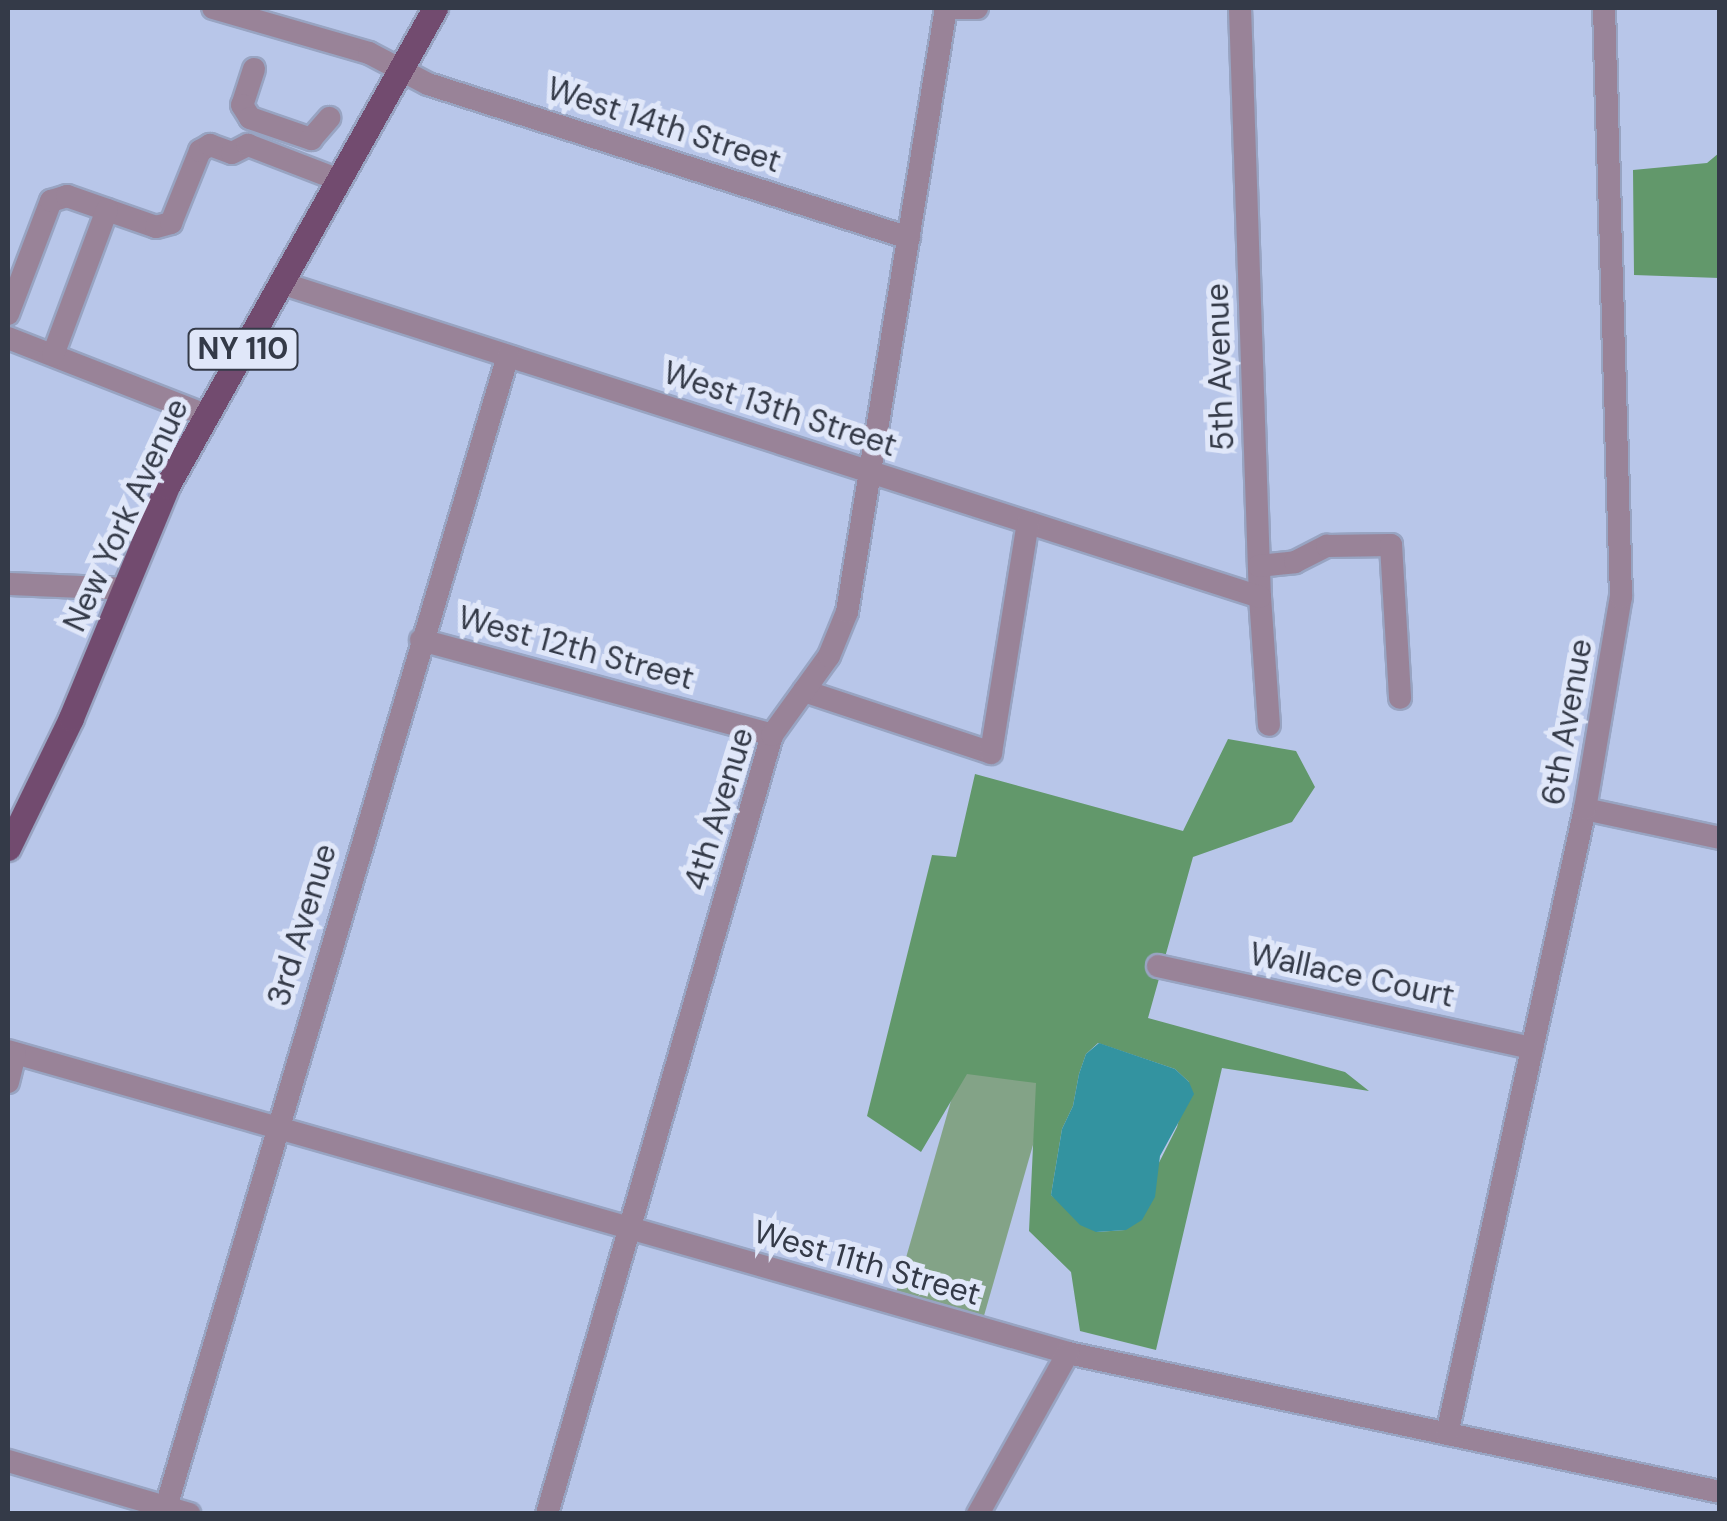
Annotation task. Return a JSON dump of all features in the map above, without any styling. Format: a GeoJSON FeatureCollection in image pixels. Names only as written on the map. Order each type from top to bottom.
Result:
{"type":"FeatureCollection","features":[{"type":"Feature","properties":{"kind":"main road","name":"New York Avenue"},"geometry":{"type":"LineString","coordinates":[[8,848],[71,718],[168,486],[435,8]]}},
{"type":"Feature","properties":{"kind":"street","name":"West 14th Street"},"geometry":{"type":"LineString","coordinates":[[213,8],[369,53],[428,84],[909,238]]}},
{"type":"Feature","properties":{"kind":"street"},"geometry":{"type":"LineString","coordinates":[[946,8],[977,8]]}},
{"type":"Feature","properties":{"kind":"street","name":"4th Avenue"},"geometry":{"type":"LineString","coordinates":[[546,1514],[772,735],[840,636],[872,473],[946,8]]}},
{"type":"Feature","properties":{"kind":"street","name":"5th Avenue"},"geometry":{"type":"LineString","coordinates":[[1240,8],[1260,596],[1269,725]]}},
{"type":"Feature","properties":{"kind":"street","name":"6th Avenue"},"geometry":{"type":"LineString","coordinates":[[1447,1434],[1585,809],[1621,597],[1604,8]]}},
{"type":"Feature","properties":{"kind":"street"},"geometry":{"type":"LineString","coordinates":[[254,69],[242,105],[250,118],[312,139],[329,118]]}},
{"type":"Feature","properties":{"kind":"street"},"geometry":{"type":"LineString","coordinates":[[8,314],[51,200],[66,196],[156,227],[171,223],[200,151],[210,146],[232,154],[248,145],[339,180]]}},
{"type":"Feature","properties":{"kind":"street"},"geometry":{"type":"LineString","coordinates":[[53,355],[107,210]]}},
{"type":"Feature","properties":{"kind":"street","name":"West 13th Street"},"geometry":{"type":"LineString","coordinates":[[281,283],[1260,596]]}},
{"type":"Feature","properties":{"kind":"street"},"geometry":{"type":"LineString","coordinates":[[8,338],[206,415]]}},
{"type":"Feature","properties":{"kind":"street","name":"3rd Avenue"},"geometry":{"type":"LineString","coordinates":[[165,1510],[275,1129],[508,356]]}},
{"type":"Feature","properties":{"kind":"street"},"geometry":{"type":"LineString","coordinates":[[804,691],[991,752],[1028,522]]}},
{"type":"Feature","properties":{"kind":"street"},"geometry":{"type":"LineString","coordinates":[[1259,566],[1296,562],[1327,546],[1391,545],[1400,698]]}},
{"type":"Feature","properties":{"kind":"street"},"geometry":{"type":"LineString","coordinates":[[8,584],[125,590]]}},
{"type":"Feature","properties":{"kind":"street","name":"West 12th Street"},"geometry":{"type":"LineString","coordinates":[[422,640],[772,735]]}},
{"type":"Feature","properties":{"kind":"street"},"geometry":{"type":"LineString","coordinates":[[1585,809],[1720,838]]}},
{"type":"Feature","properties":{"kind":"street","name":"Wallace Court"},"geometry":{"type":"LineString","coordinates":[[1158,966],[1532,1048]]}},
{"type":"Feature","properties":{"kind":"street"},"geometry":{"type":"LineString","coordinates":[[8,1082],[11,1053]]}},
{"type":"Feature","properties":{"kind":"street","name":"West 11th Street"},"geometry":{"type":"LineString","coordinates":[[11,1053],[1068,1353],[1720,1492]]}},
{"type":"Feature","properties":{"kind":"street"},"geometry":{"type":"LineString","coordinates":[[978,1514],[1068,1353]]}},
{"type":"Feature","properties":{"kind":"street"},"geometry":{"type":"LineString","coordinates":[[8,1461],[189,1514]]}},
{"type":"Feature","properties":{"kind":"shaded area"},"geometry":{"type":"Polygon","coordinates":[[[1719,153],[1719,278],[1634,275],[1633,170],[1707,163],[1719,153]]]}},
{"type":"Feature","properties":{"kind":"shaded area"},"geometry":{"type":"Polygon","coordinates":[[[1228,739],[1296,751],[1315,787],[1292,822],[1193,857],[1148,1018],[1345,1072],[1369,1091],[1222,1068],[1156,1350],[1080,1331],[1071,1272],[1029,1231],[1036,1083],[967,1074],[921,1152],[867,1116],[932,855],[956,857],[975,774],[1183,831],[1228,739]],[[1098,1043],[1086,1054],[1073,1106],[1062,1129],[1051,1195],[1097,1232],[1125,1230],[1177,1127],[1189,1082],[1175,1069],[1098,1043]]]}},
{"type":"Feature","properties":{"kind":"shaded area"},"geometry":{"type":"Polygon","coordinates":[[[1099,1043],[1175,1069],[1189,1082],[1194,1094],[1160,1156],[1155,1197],[1142,1220],[1126,1230],[1096,1232],[1080,1225],[1051,1195],[1062,1129],[1073,1106],[1079,1074],[1086,1054],[1099,1043]]]}},
{"type":"Feature","properties":{"kind":"shaded area"},"geometry":{"type":"Polygon","coordinates":[[[965,1052],[1052,1077],[983,1318],[896,1293],[965,1052]]]}}]}
